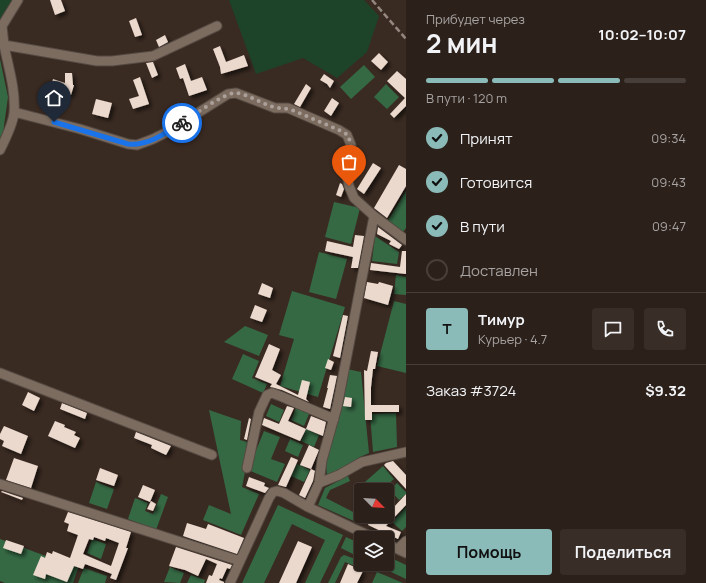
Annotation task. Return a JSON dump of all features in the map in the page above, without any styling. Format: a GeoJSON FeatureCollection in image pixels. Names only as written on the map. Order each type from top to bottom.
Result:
{"type":"FeatureCollection","features":[{"type":"Feature","properties":{"kind":"street"},"geometry":{"type":"LineString","coordinates":[[0,150],[14,112],[2,26],[18,0]]}},
{"type":"Feature","properties":{"kind":"street"},"geometry":{"type":"LineString","coordinates":[[4,45],[97,61],[112,62],[153,56],[217,26]]}},
{"type":"Feature","properties":{"kind":"street"},"geometry":{"type":"LineString","coordinates":[[14,112],[80,129],[128,144],[137,145],[169,130],[228,94],[236,93],[275,108],[292,110],[348,135],[351,145],[347,175],[349,186],[354,198],[374,216],[406,240]]}},
{"type":"Feature","properties":{"kind":"street"},"geometry":{"type":"LineString","coordinates":[[308,506],[319,483],[322,460],[334,419],[374,216]]}},
{"type":"Feature","properties":{"kind":"street"},"geometry":{"type":"LineString","coordinates":[[0,373],[212,455]]}},
{"type":"Feature","properties":{"kind":"street"},"geometry":{"type":"LineString","coordinates":[[247,468],[259,412],[267,395],[272,393],[334,419]]}},
{"type":"Feature","properties":{"kind":"street"},"geometry":{"type":"LineString","coordinates":[[319,483],[339,475],[362,462],[406,452]]}},
{"type":"Feature","properties":{"kind":"street"},"geometry":{"type":"LineString","coordinates":[[0,484],[240,561]]}},
{"type":"Feature","properties":{"kind":"street"},"geometry":{"type":"LineString","coordinates":[[230,583],[273,492],[277,491],[284,493],[360,531]]}},
{"type":"Feature","properties":{"kind":"street"},"geometry":{"type":"LineString","coordinates":[[402,551],[406,541]]}},
{"type":"Feature","properties":{"kind":"green space"},"geometry":{"type":"Polygon","coordinates":[[[0,0],[13,0],[0,21],[0,0]]]}},
{"type":"Feature","properties":{"kind":"green space"},"geometry":{"type":"Polygon","coordinates":[[[229,0],[364,0],[379,16],[367,52],[337,78],[303,58],[256,74],[229,0]]]}},
{"type":"Feature","properties":{"kind":"green space"},"geometry":{"type":"Polygon","coordinates":[[[0,59],[8,97],[3,133],[0,138],[0,59]]]}},
{"type":"Feature","properties":{"kind":"green space"},"geometry":{"type":"Polygon","coordinates":[[[364,65],[375,77],[351,99],[340,87],[364,65]]]}},
{"type":"Feature","properties":{"kind":"green space"},"geometry":{"type":"Polygon","coordinates":[[[386,84],[399,97],[387,109],[374,97],[386,84]]]}},
{"type":"Feature","properties":{"kind":"green space"},"geometry":{"type":"Polygon","coordinates":[[[406,191],[406,228],[403,232],[387,222],[406,191]]]}},
{"type":"Feature","properties":{"kind":"green space"},"geometry":{"type":"Polygon","coordinates":[[[334,202],[360,208],[351,244],[325,237],[334,202]]]}},
{"type":"Feature","properties":{"kind":"green space"},"geometry":{"type":"Polygon","coordinates":[[[375,236],[399,252],[397,264],[372,261],[375,236]]]}},
{"type":"Feature","properties":{"kind":"green space"},"geometry":{"type":"Polygon","coordinates":[[[319,252],[347,259],[336,299],[309,292],[319,252]]]}},
{"type":"Feature","properties":{"kind":"green space"},"geometry":{"type":"Polygon","coordinates":[[[396,275],[406,277],[406,295],[394,294],[396,275]]]}},
{"type":"Feature","properties":{"kind":"green space"},"geometry":{"type":"Polygon","coordinates":[[[292,291],[345,307],[318,397],[280,386],[294,339],[279,335],[292,291]]]}},
{"type":"Feature","properties":{"kind":"green space"},"geometry":{"type":"Polygon","coordinates":[[[394,301],[406,304],[406,373],[377,366],[394,301]]]}},
{"type":"Feature","properties":{"kind":"green space"},"geometry":{"type":"Polygon","coordinates":[[[245,326],[268,335],[259,356],[224,342],[245,326]]]}},
{"type":"Feature","properties":{"kind":"green space"},"geometry":{"type":"Polygon","coordinates":[[[243,354],[259,361],[252,378],[267,384],[263,393],[232,379],[243,354]]]}},
{"type":"Feature","properties":{"kind":"green space"},"geometry":{"type":"Polygon","coordinates":[[[347,369],[361,372],[369,453],[360,457],[343,471],[327,476],[326,464],[347,369]]]}},
{"type":"Feature","properties":{"kind":"green space"},"geometry":{"type":"Polygon","coordinates":[[[271,404],[284,410],[279,422],[266,416],[271,404]]]}},
{"type":"Feature","properties":{"kind":"green space"},"geometry":{"type":"Polygon","coordinates":[[[296,408],[309,414],[304,426],[291,420],[296,408]]]}},
{"type":"Feature","properties":{"kind":"green space"},"geometry":{"type":"Polygon","coordinates":[[[209,410],[241,421],[240,440],[251,443],[242,487],[259,494],[241,535],[203,520],[209,505],[231,514],[209,410]]]}},
{"type":"Feature","properties":{"kind":"green space"},"geometry":{"type":"Polygon","coordinates":[[[396,413],[397,447],[373,452],[370,414],[396,413]]]}},
{"type":"Feature","properties":{"kind":"green space"},"geometry":{"type":"Polygon","coordinates":[[[306,429],[319,435],[314,447],[301,441],[306,429]]]}},
{"type":"Feature","properties":{"kind":"green space"},"geometry":{"type":"Polygon","coordinates":[[[264,431],[280,437],[271,459],[285,464],[277,482],[248,470],[264,431]]]}},
{"type":"Feature","properties":{"kind":"green space"},"geometry":{"type":"Polygon","coordinates":[[[290,439],[303,445],[298,457],[285,451],[290,439]]]}},
{"type":"Feature","properties":{"kind":"green space"},"geometry":{"type":"Polygon","coordinates":[[[297,464],[310,470],[304,482],[291,476],[297,464]]]}},
{"type":"Feature","properties":{"kind":"green space"},"geometry":{"type":"Polygon","coordinates":[[[383,466],[394,479],[389,483],[365,482],[383,466]]]}},
{"type":"Feature","properties":{"kind":"green space"},"geometry":{"type":"Polygon","coordinates":[[[348,476],[350,481],[330,490],[326,498],[354,512],[354,521],[318,505],[325,488],[348,476]]]}},
{"type":"Feature","properties":{"kind":"green space"},"geometry":{"type":"Polygon","coordinates":[[[96,482],[114,489],[107,509],[89,503],[96,482]]]}},
{"type":"Feature","properties":{"kind":"green space"},"geometry":{"type":"Polygon","coordinates":[[[397,483],[406,492],[406,494],[399,500],[394,494],[394,486],[397,483]]]}},
{"type":"Feature","properties":{"kind":"green space"},"geometry":{"type":"Polygon","coordinates":[[[161,494],[168,497],[156,530],[128,519],[135,498],[148,503],[145,511],[153,514],[161,494]]]}},
{"type":"Feature","properties":{"kind":"green space"},"geometry":{"type":"Polygon","coordinates":[[[278,505],[343,535],[320,583],[305,583],[325,540],[292,524],[264,583],[242,583],[278,505]]]}},
{"type":"Feature","properties":{"kind":"green space"},"geometry":{"type":"Polygon","coordinates":[[[406,507],[406,527],[402,531],[393,523],[394,520],[406,507]]]}},
{"type":"Feature","properties":{"kind":"green space"},"geometry":{"type":"Polygon","coordinates":[[[346,537],[354,541],[354,554],[341,548],[346,537]]]}},
{"type":"Feature","properties":{"kind":"green space"},"geometry":{"type":"Polygon","coordinates":[[[0,539],[78,568],[73,583],[5,583],[0,581],[0,539]]]}},
{"type":"Feature","properties":{"kind":"green space"},"geometry":{"type":"Polygon","coordinates":[[[92,539],[106,544],[101,559],[87,553],[92,539]]]}},
{"type":"Feature","properties":{"kind":"green space"},"geometry":{"type":"Polygon","coordinates":[[[344,555],[354,559],[354,566],[345,562],[335,583],[328,583],[341,557],[344,555]]]}},
{"type":"Feature","properties":{"kind":"green space"},"geometry":{"type":"Polygon","coordinates":[[[394,559],[406,565],[406,579],[389,571],[394,571],[394,559]]]}},
{"type":"Feature","properties":{"kind":"green space"},"geometry":{"type":"Polygon","coordinates":[[[170,567],[184,573],[180,583],[164,582],[170,567]]]}},
{"type":"Feature","properties":{"kind":"green space"},"geometry":{"type":"Polygon","coordinates":[[[84,568],[107,576],[105,583],[78,583],[84,568]]]}},
{"type":"Feature","properties":{"kind":"green space"},"geometry":{"type":"Polygon","coordinates":[[[377,572],[403,583],[372,583],[377,572]]]}},
{"type":"Feature","properties":{"kind":"green space"},"geometry":{"type":"Polygon","coordinates":[[[191,575],[205,580],[204,583],[187,583],[191,575]]]}},
{"type":"Feature","properties":{"kind":"building"},"geometry":{"type":"Polygon","coordinates":[[[50,0],[61,0],[65,11],[55,15],[50,0]]]}},
{"type":"Feature","properties":{"kind":"building"},"geometry":{"type":"Polygon","coordinates":[[[136,18],[142,35],[135,37],[129,21],[136,18]]]}},
{"type":"Feature","properties":{"kind":"building"},"geometry":{"type":"Polygon","coordinates":[[[165,35],[168,42],[159,47],[156,40],[165,35]]]}},
{"type":"Feature","properties":{"kind":"building"},"geometry":{"type":"Polygon","coordinates":[[[220,46],[226,62],[244,55],[248,66],[221,74],[213,49],[220,46]]]}},
{"type":"Feature","properties":{"kind":"building"},"geometry":{"type":"Polygon","coordinates":[[[379,53],[388,62],[381,70],[371,61],[379,53]]]}},
{"type":"Feature","properties":{"kind":"building"},"geometry":{"type":"Polygon","coordinates":[[[153,62],[158,75],[152,78],[146,63],[153,62]]]}},
{"type":"Feature","properties":{"kind":"building"},"geometry":{"type":"Polygon","coordinates":[[[185,64],[191,81],[202,77],[207,90],[189,96],[183,78],[180,79],[176,68],[185,64]]]}},
{"type":"Feature","properties":{"kind":"building"},"geometry":{"type":"Polygon","coordinates":[[[397,71],[406,79],[406,106],[394,118],[390,114],[405,98],[387,81],[397,71]]]}},
{"type":"Feature","properties":{"kind":"building"},"geometry":{"type":"Polygon","coordinates":[[[65,73],[72,73],[74,85],[71,95],[50,89],[53,79],[65,83],[65,73]]]}},
{"type":"Feature","properties":{"kind":"building"},"geometry":{"type":"Polygon","coordinates":[[[324,74],[334,81],[330,88],[327,84],[320,80],[324,74]]]}},
{"type":"Feature","properties":{"kind":"building"},"geometry":{"type":"Polygon","coordinates":[[[140,77],[149,104],[133,109],[129,99],[139,96],[133,80],[140,77]]]}},
{"type":"Feature","properties":{"kind":"building"},"geometry":{"type":"Polygon","coordinates":[[[306,84],[311,88],[300,107],[294,104],[306,84]]]}},
{"type":"Feature","properties":{"kind":"building"},"geometry":{"type":"Polygon","coordinates":[[[332,98],[339,103],[331,116],[324,111],[332,98]]]}},
{"type":"Feature","properties":{"kind":"building"},"geometry":{"type":"Polygon","coordinates":[[[96,99],[112,103],[108,118],[92,114],[96,99]]]}},
{"type":"Feature","properties":{"kind":"building"},"geometry":{"type":"Polygon","coordinates":[[[373,163],[381,168],[364,194],[357,189],[373,163]]]}},
{"type":"Feature","properties":{"kind":"building"},"geometry":{"type":"Polygon","coordinates":[[[399,165],[406,169],[406,186],[387,218],[374,208],[399,165]]]}},
{"type":"Feature","properties":{"kind":"building"},"geometry":{"type":"Polygon","coordinates":[[[340,183],[344,189],[341,197],[336,195],[340,183]]]}},
{"type":"Feature","properties":{"kind":"building"},"geometry":{"type":"Polygon","coordinates":[[[378,227],[402,245],[399,249],[389,244],[391,241],[377,234],[378,227]]]}},
{"type":"Feature","properties":{"kind":"building"},"geometry":{"type":"Polygon","coordinates":[[[355,235],[364,236],[358,268],[351,268],[353,257],[325,251],[327,241],[353,247],[355,235]]]}},
{"type":"Feature","properties":{"kind":"building"},"geometry":{"type":"Polygon","coordinates":[[[402,251],[406,251],[406,274],[370,270],[371,263],[400,267],[402,251]]]}},
{"type":"Feature","properties":{"kind":"building"},"geometry":{"type":"Polygon","coordinates":[[[367,282],[378,284],[379,282],[393,286],[388,305],[364,298],[367,282]]]}},
{"type":"Feature","properties":{"kind":"building"},"geometry":{"type":"Polygon","coordinates":[[[262,283],[273,288],[270,298],[258,294],[262,283]]]}},
{"type":"Feature","properties":{"kind":"building"},"geometry":{"type":"Polygon","coordinates":[[[255,305],[267,310],[262,322],[250,318],[255,305]]]}},
{"type":"Feature","properties":{"kind":"building"},"geometry":{"type":"Polygon","coordinates":[[[343,315],[348,316],[340,358],[333,356],[343,315]]]}},
{"type":"Feature","properties":{"kind":"building"},"geometry":{"type":"Polygon","coordinates":[[[269,344],[280,349],[272,370],[281,375],[276,384],[298,395],[302,380],[310,382],[306,399],[309,402],[282,390],[270,387],[272,384],[255,377],[269,344]]]}},
{"type":"Feature","properties":{"kind":"building"},"geometry":{"type":"Polygon","coordinates":[[[371,351],[378,352],[375,369],[373,369],[371,405],[399,405],[399,412],[372,412],[372,420],[365,420],[364,370],[367,371],[371,351]]]}},
{"type":"Feature","properties":{"kind":"building"},"geometry":{"type":"Polygon","coordinates":[[[328,359],[334,362],[331,370],[325,368],[328,359]]]}},
{"type":"Feature","properties":{"kind":"building"},"geometry":{"type":"Polygon","coordinates":[[[330,375],[337,376],[330,409],[323,407],[330,375]]]}},
{"type":"Feature","properties":{"kind":"building"},"geometry":{"type":"Polygon","coordinates":[[[28,392],[40,398],[34,411],[22,405],[28,392]]]}},
{"type":"Feature","properties":{"kind":"building"},"geometry":{"type":"Polygon","coordinates":[[[345,397],[352,398],[351,407],[343,406],[345,397]]]}},
{"type":"Feature","properties":{"kind":"building"},"geometry":{"type":"Polygon","coordinates":[[[62,403],[87,413],[85,419],[60,409],[62,403]]]}},
{"type":"Feature","properties":{"kind":"building"},"geometry":{"type":"Polygon","coordinates":[[[287,406],[294,408],[288,421],[306,429],[300,441],[262,425],[264,418],[279,424],[287,406]]]}},
{"type":"Feature","properties":{"kind":"building"},"geometry":{"type":"Polygon","coordinates":[[[311,416],[326,422],[323,436],[306,429],[311,416]]]}},
{"type":"Feature","properties":{"kind":"building"},"geometry":{"type":"Polygon","coordinates":[[[249,418],[251,419],[247,440],[244,439],[249,418]]]}},
{"type":"Feature","properties":{"kind":"building"},"geometry":{"type":"Polygon","coordinates":[[[55,421],[76,432],[74,435],[80,438],[75,448],[48,436],[55,421]]]}},
{"type":"Feature","properties":{"kind":"building"},"geometry":{"type":"Polygon","coordinates":[[[4,426],[28,436],[21,454],[2,446],[4,441],[0,439],[0,434],[4,426]]]}},
{"type":"Feature","properties":{"kind":"building"},"geometry":{"type":"Polygon","coordinates":[[[136,432],[171,446],[166,455],[151,448],[152,445],[134,438],[136,432]]]}},
{"type":"Feature","properties":{"kind":"building"},"geometry":{"type":"Polygon","coordinates":[[[309,445],[319,450],[311,469],[300,465],[309,445]]]}},
{"type":"Feature","properties":{"kind":"building"},"geometry":{"type":"Polygon","coordinates":[[[291,457],[298,460],[286,487],[278,485],[291,457]]]}},
{"type":"Feature","properties":{"kind":"building"},"geometry":{"type":"Polygon","coordinates":[[[14,458],[38,466],[31,488],[6,480],[14,458]]]}},
{"type":"Feature","properties":{"kind":"building"},"geometry":{"type":"Polygon","coordinates":[[[393,461],[406,475],[406,489],[384,465],[393,461]]]}},
{"type":"Feature","properties":{"kind":"building"},"geometry":{"type":"Polygon","coordinates":[[[100,468],[118,475],[114,486],[96,480],[100,468]]]}},
{"type":"Feature","properties":{"kind":"building"},"geometry":{"type":"Polygon","coordinates":[[[311,469],[315,471],[313,481],[305,498],[299,495],[311,469]]]}},
{"type":"Feature","properties":{"kind":"building"},"geometry":{"type":"Polygon","coordinates":[[[249,477],[265,483],[264,486],[269,488],[265,493],[246,486],[249,477]]]}},
{"type":"Feature","properties":{"kind":"building"},"geometry":{"type":"Polygon","coordinates":[[[143,485],[155,490],[150,502],[138,497],[143,485]]]}},
{"type":"Feature","properties":{"kind":"building"},"geometry":{"type":"Polygon","coordinates":[[[2,491],[23,498],[22,500],[1,492],[2,491]]]}},
{"type":"Feature","properties":{"kind":"building"},"geometry":{"type":"Polygon","coordinates":[[[406,494],[406,505],[394,518],[394,507],[406,494]]]}},
{"type":"Feature","properties":{"kind":"building"},"geometry":{"type":"Polygon","coordinates":[[[151,501],[156,504],[153,511],[147,509],[151,501]]]}},
{"type":"Feature","properties":{"kind":"building"},"geometry":{"type":"Polygon","coordinates":[[[68,512],[131,532],[126,548],[128,548],[116,580],[110,578],[112,574],[85,564],[83,569],[74,566],[67,582],[46,574],[45,579],[33,575],[41,556],[45,558],[47,552],[52,554],[53,551],[70,558],[78,535],[67,531],[69,524],[64,522],[68,512]],[[94,537],[93,540],[89,539],[83,554],[111,566],[119,543],[106,538],[105,541],[94,537]]]}},
{"type":"Feature","properties":{"kind":"building"},"geometry":{"type":"Polygon","coordinates":[[[187,523],[206,529],[208,524],[244,538],[237,554],[183,536],[187,523]]]}},
{"type":"Feature","properties":{"kind":"building"},"geometry":{"type":"Polygon","coordinates":[[[369,523],[389,523],[386,526],[401,532],[398,539],[394,537],[394,531],[381,531],[368,525],[369,523]]]}},
{"type":"Feature","properties":{"kind":"building"},"geometry":{"type":"Polygon","coordinates":[[[6,540],[24,546],[21,554],[3,548],[6,540]]]}},
{"type":"Feature","properties":{"kind":"building"},"geometry":{"type":"Polygon","coordinates":[[[298,541],[312,547],[296,583],[279,583],[298,541]]]}},
{"type":"Feature","properties":{"kind":"building"},"geometry":{"type":"Polygon","coordinates":[[[176,547],[232,565],[230,569],[227,568],[222,579],[220,578],[219,580],[224,583],[206,583],[209,575],[212,576],[217,564],[206,559],[198,576],[185,570],[169,566],[176,547]]]}},
{"type":"Feature","properties":{"kind":"building"},"geometry":{"type":"Polygon","coordinates":[[[348,564],[354,567],[354,571],[363,571],[357,583],[340,583],[348,564]]]}},
{"type":"Feature","properties":{"kind":"railway"},"geometry":{"type":"LineString","coordinates":[[372,0],[406,39]]}},
{"type":"Feature","properties":{"kind":"way so far"},"geometry":{"type":"LineString","coordinates":[[182,123],[220,98],[228,94],[236,93],[275,108],[292,110],[339,130],[350,137],[351,145],[347,175],[349,186]]}},
{"type":"Feature","properties":{"kind":"route"},"geometry":{"type":"LineString","coordinates":[[54,122],[128,144],[137,145],[144,143],[182,123]]}}]}
